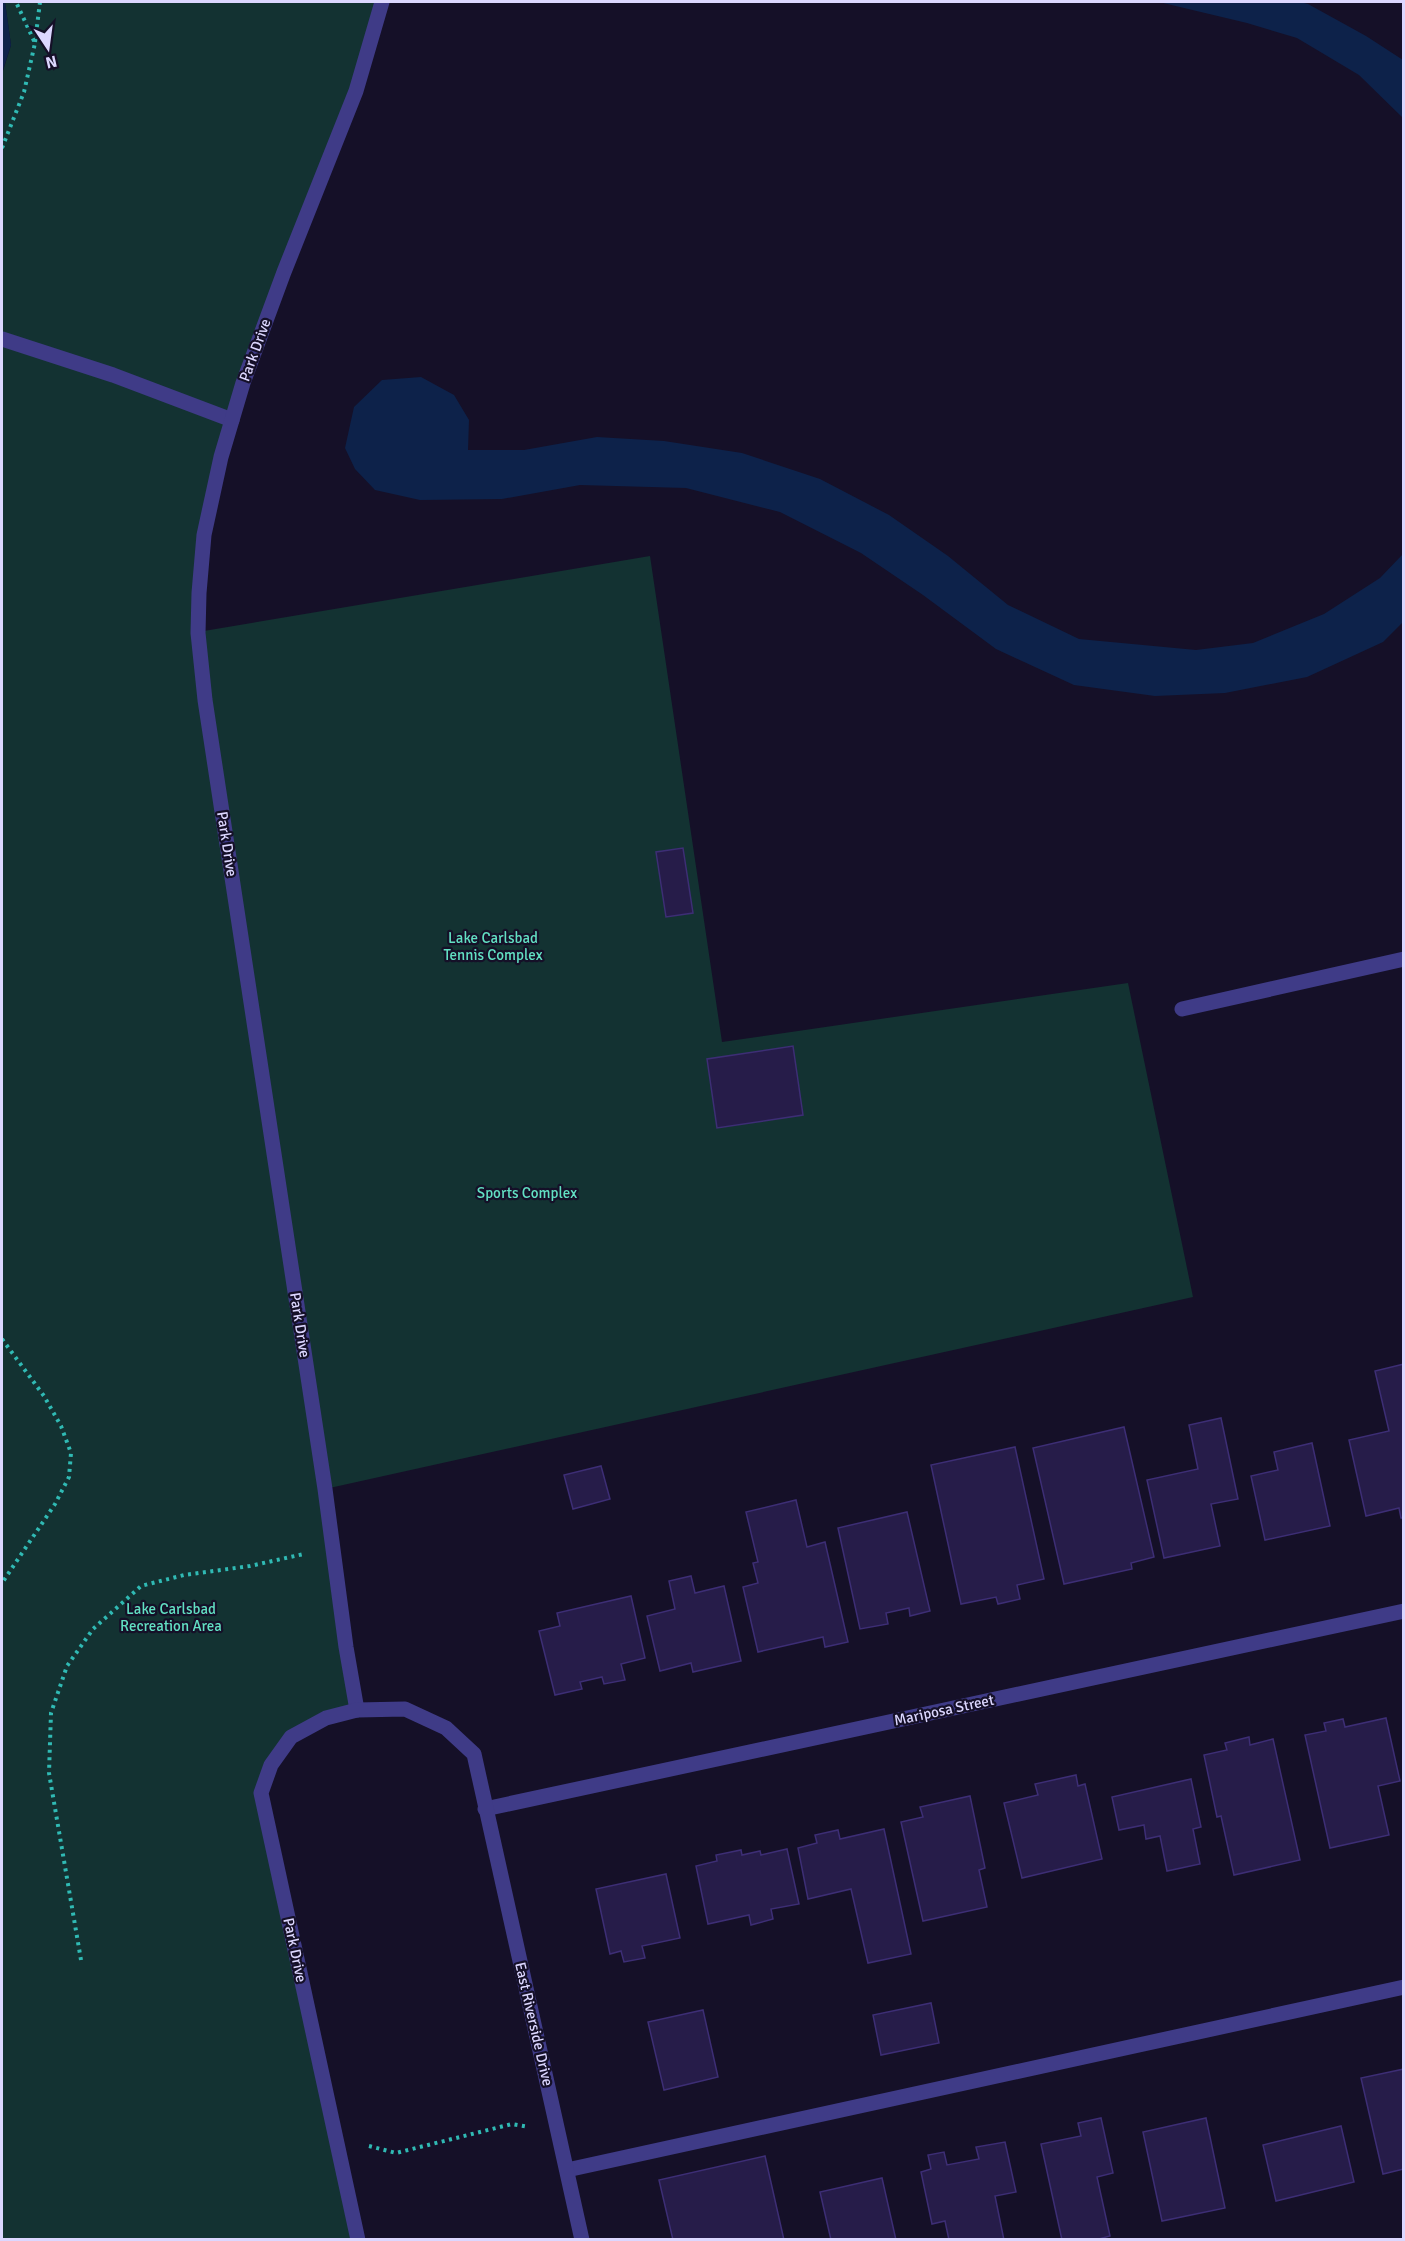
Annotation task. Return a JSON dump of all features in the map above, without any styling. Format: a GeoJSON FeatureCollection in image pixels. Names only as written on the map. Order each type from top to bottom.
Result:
{"type":"FeatureCollection","features":[{"type":"Feature","properties":{"kind":"street","name":"Park Drive"},"geometry":{"type":"LineString","coordinates":[[357,1710],[205,700],[198,633],[204,535],[221,457],[243,382],[356,91],[382,2]]}},
{"type":"Feature","properties":{"kind":"street"},"geometry":{"type":"LineString","coordinates":[[2,339],[113,375],[232,420]]}},
{"type":"Feature","properties":{"kind":"street"},"geometry":{"type":"LineString","coordinates":[[1182,1009],[1404,959]]}},
{"type":"Feature","properties":{"kind":"street","name":"Mariposa Street"},"geometry":{"type":"LineString","coordinates":[[485,1809],[1404,1611]]}},
{"type":"Feature","properties":{"kind":"street","name":"Park Drive"},"geometry":{"type":"LineString","coordinates":[[358,2240],[261,1793],[271,1765],[291,1737],[326,1718],[357,1710],[405,1709],[446,1728],[474,1754],[485,1809]]}},
{"type":"Feature","properties":{"kind":"street","name":"East Riverside Drive"},"geometry":{"type":"LineString","coordinates":[[485,1809],[582,2240]]}},
{"type":"Feature","properties":{"kind":"street"},"geometry":{"type":"LineString","coordinates":[[567,2170],[1404,1987]]}},
{"type":"Feature","properties":{"kind":"path"},"geometry":{"type":"LineString","coordinates":[[16,2],[35,43]]}},
{"type":"Feature","properties":{"kind":"path"},"geometry":{"type":"LineString","coordinates":[[2,148],[24,92],[35,43],[40,2]]}},
{"type":"Feature","properties":{"kind":"path"},"geometry":{"type":"LineString","coordinates":[[2,1339],[44,1396],[61,1426],[71,1453],[69,1477],[55,1504],[2,1582]]}},
{"type":"Feature","properties":{"kind":"path"},"geometry":{"type":"LineString","coordinates":[[81,1960],[49,1773],[51,1713],[67,1666],[93,1629],[141,1586],[184,1575],[250,1566],[332,1547]]}},
{"type":"Feature","properties":{"kind":"path"},"geometry":{"type":"LineString","coordinates":[[369,2146],[396,2153],[512,2124],[532,2128]]}},
{"type":"Feature","properties":{"kind":"green space"},"geometry":{"type":"Polygon","coordinates":[[[5,2],[382,2],[221,457],[198,632],[650,556],[722,1042],[1128,983],[1193,1297],[325,1489],[357,1710],[291,1737],[261,1793],[358,2239],[2,2239],[2,74],[11,45],[5,2]]]}},
{"type":"Feature","properties":{"kind":"water"},"geometry":{"type":"Polygon","coordinates":[[[2,2],[5,2],[11,45],[2,73],[2,2]]]}},
{"type":"Feature","properties":{"kind":"water"},"geometry":{"type":"Polygon","coordinates":[[[1159,2],[1300,2],[1308,4],[1366,36],[1403,60],[1403,118],[1359,75],[1297,38],[1247,23],[1159,2]]]}},
{"type":"Feature","properties":{"kind":"water"},"geometry":{"type":"Polygon","coordinates":[[[421,377],[454,395],[469,420],[468,450],[524,450],[597,437],[664,441],[742,453],[820,479],[889,515],[948,556],[1008,605],[1079,639],[1196,650],[1253,643],[1324,614],[1380,578],[1403,554],[1403,622],[1383,642],[1307,677],[1225,693],[1155,696],[1074,685],[996,649],[861,553],[780,512],[686,488],[580,485],[502,499],[420,500],[375,490],[355,469],[345,448],[354,407],[382,380],[421,377]]]}},
{"type":"Feature","properties":{"kind":"building"},"geometry":{"type":"Polygon","coordinates":[[[683,848],[693,913],[666,917],[656,852],[683,848]]]}},
{"type":"Feature","properties":{"kind":"building"},"geometry":{"type":"Polygon","coordinates":[[[793,1046],[803,1115],[717,1128],[707,1059],[793,1046]]]}},
{"type":"Feature","properties":{"kind":"building"},"geometry":{"type":"Polygon","coordinates":[[[1404,1364],[1404,1518],[1401,1518],[1399,1508],[1366,1516],[1349,1440],[1389,1431],[1375,1371],[1404,1364]]]}},
{"type":"Feature","properties":{"kind":"building"},"geometry":{"type":"Polygon","coordinates":[[[1221,1418],[1238,1499],[1211,1504],[1220,1546],[1164,1558],[1147,1480],[1198,1469],[1189,1425],[1221,1418]]]}},
{"type":"Feature","properties":{"kind":"building"},"geometry":{"type":"Polygon","coordinates":[[[1124,1427],[1154,1557],[1131,1563],[1132,1569],[1064,1584],[1033,1448],[1124,1427]]]}},
{"type":"Feature","properties":{"kind":"building"},"geometry":{"type":"Polygon","coordinates":[[[1312,1443],[1330,1526],[1265,1540],[1251,1476],[1278,1470],[1274,1452],[1312,1443]]]}},
{"type":"Feature","properties":{"kind":"building"},"geometry":{"type":"Polygon","coordinates":[[[1015,1447],[1044,1579],[1017,1585],[1020,1599],[998,1604],[996,1597],[961,1604],[931,1465],[1015,1447]]]}},
{"type":"Feature","properties":{"kind":"building"},"geometry":{"type":"Polygon","coordinates":[[[601,1466],[610,1499],[573,1509],[564,1475],[601,1466]]]}},
{"type":"Feature","properties":{"kind":"building"},"geometry":{"type":"Polygon","coordinates":[[[796,1500],[807,1547],[825,1542],[848,1642],[825,1647],[823,1637],[758,1652],[743,1587],[758,1583],[753,1563],[758,1562],[746,1512],[796,1500]]]}},
{"type":"Feature","properties":{"kind":"building"},"geometry":{"type":"Polygon","coordinates":[[[907,1512],[930,1611],[910,1616],[909,1608],[886,1613],[888,1624],[860,1629],[838,1528],[907,1512]]]}},
{"type":"Feature","properties":{"kind":"building"},"geometry":{"type":"Polygon","coordinates":[[[691,1576],[695,1593],[724,1586],[741,1661],[693,1672],[691,1663],[660,1671],[647,1616],[675,1609],[669,1581],[691,1576]]]}},
{"type":"Feature","properties":{"kind":"building"},"geometry":{"type":"Polygon","coordinates":[[[631,1596],[645,1658],[621,1664],[625,1680],[604,1684],[602,1677],[580,1682],[582,1689],[555,1695],[539,1631],[560,1626],[557,1613],[631,1596]]]}},
{"type":"Feature","properties":{"kind":"building"},"geometry":{"type":"Polygon","coordinates":[[[1386,1718],[1400,1781],[1378,1786],[1389,1835],[1330,1848],[1305,1735],[1326,1731],[1324,1723],[1343,1719],[1345,1727],[1386,1718]]]}},
{"type":"Feature","properties":{"kind":"building"},"geometry":{"type":"Polygon","coordinates":[[[1249,1737],[1250,1745],[1273,1739],[1300,1860],[1234,1875],[1221,1816],[1217,1817],[1204,1755],[1227,1750],[1225,1743],[1249,1737]]]}},
{"type":"Feature","properties":{"kind":"building"},"geometry":{"type":"Polygon","coordinates":[[[1076,1775],[1078,1786],[1085,1784],[1102,1859],[1022,1878],[1004,1803],[1038,1795],[1035,1784],[1076,1775]]]}},
{"type":"Feature","properties":{"kind":"building"},"geometry":{"type":"Polygon","coordinates":[[[1191,1779],[1201,1827],[1193,1829],[1200,1864],[1167,1871],[1160,1836],[1146,1839],[1144,1825],[1119,1830],[1112,1797],[1191,1779]]]}},
{"type":"Feature","properties":{"kind":"building"},"geometry":{"type":"Polygon","coordinates":[[[970,1796],[985,1868],[979,1870],[987,1907],[923,1921],[901,1822],[923,1817],[920,1807],[970,1796]]]}},
{"type":"Feature","properties":{"kind":"building"},"geometry":{"type":"Polygon","coordinates":[[[884,1829],[911,1954],[868,1963],[851,1889],[808,1899],[798,1848],[817,1843],[815,1835],[838,1830],[840,1839],[884,1829]]]}},
{"type":"Feature","properties":{"kind":"building"},"geometry":{"type":"Polygon","coordinates":[[[787,1849],[799,1904],[771,1909],[773,1919],[751,1925],[749,1915],[708,1924],[696,1866],[717,1861],[716,1855],[741,1850],[742,1855],[760,1851],[761,1855],[787,1849]]]}},
{"type":"Feature","properties":{"kind":"building"},"geometry":{"type":"Polygon","coordinates":[[[666,1874],[680,1938],[642,1946],[645,1958],[624,1962],[621,1951],[610,1954],[596,1889],[666,1874]]]}},
{"type":"Feature","properties":{"kind":"building"},"geometry":{"type":"Polygon","coordinates":[[[931,2003],[939,2043],[881,2055],[873,2015],[931,2003]]]}},
{"type":"Feature","properties":{"kind":"building"},"geometry":{"type":"Polygon","coordinates":[[[703,2010],[718,2077],[664,2090],[648,2022],[703,2010]]]}},
{"type":"Feature","properties":{"kind":"building"},"geometry":{"type":"Polygon","coordinates":[[[1404,2069],[1404,2169],[1383,2174],[1361,2078],[1404,2069]]]}},
{"type":"Feature","properties":{"kind":"building"},"geometry":{"type":"Polygon","coordinates":[[[1101,2118],[1113,2173],[1097,2177],[1110,2236],[1095,2240],[1062,2240],[1041,2144],[1081,2136],[1078,2123],[1101,2118]]]}},
{"type":"Feature","properties":{"kind":"building"},"geometry":{"type":"Polygon","coordinates":[[[1206,2118],[1225,2208],[1162,2221],[1143,2132],[1206,2118]]]}},
{"type":"Feature","properties":{"kind":"building"},"geometry":{"type":"Polygon","coordinates":[[[1341,2126],[1354,2182],[1276,2201],[1263,2145],[1341,2126]]]}},
{"type":"Feature","properties":{"kind":"building"},"geometry":{"type":"Polygon","coordinates":[[[1005,2142],[1016,2192],[995,2196],[1004,2240],[949,2240],[945,2221],[932,2224],[921,2172],[931,2169],[928,2155],[944,2152],[947,2165],[979,2159],[976,2147],[1005,2142]]]}},
{"type":"Feature","properties":{"kind":"building"},"geometry":{"type":"Polygon","coordinates":[[[765,2156],[784,2240],[673,2240],[659,2180],[765,2156]]]}},
{"type":"Feature","properties":{"kind":"building"},"geometry":{"type":"Polygon","coordinates":[[[882,2178],[896,2240],[831,2240],[820,2192],[882,2178]]]}},
{"type":"Feature","properties":{"kind":"park label","name":"Lake Carlsbad Tennis Complex"},"geometry":{"type":"Point","coordinates":[493,946]}},
{"type":"Feature","properties":{"kind":"park label","name":"Sports Complex"},"geometry":{"type":"Point","coordinates":[527,1193]}},
{"type":"Feature","properties":{"kind":"park label","name":"Lake Carlsbad Recreation Area"},"geometry":{"type":"Point","coordinates":[171,1618]}}]}
